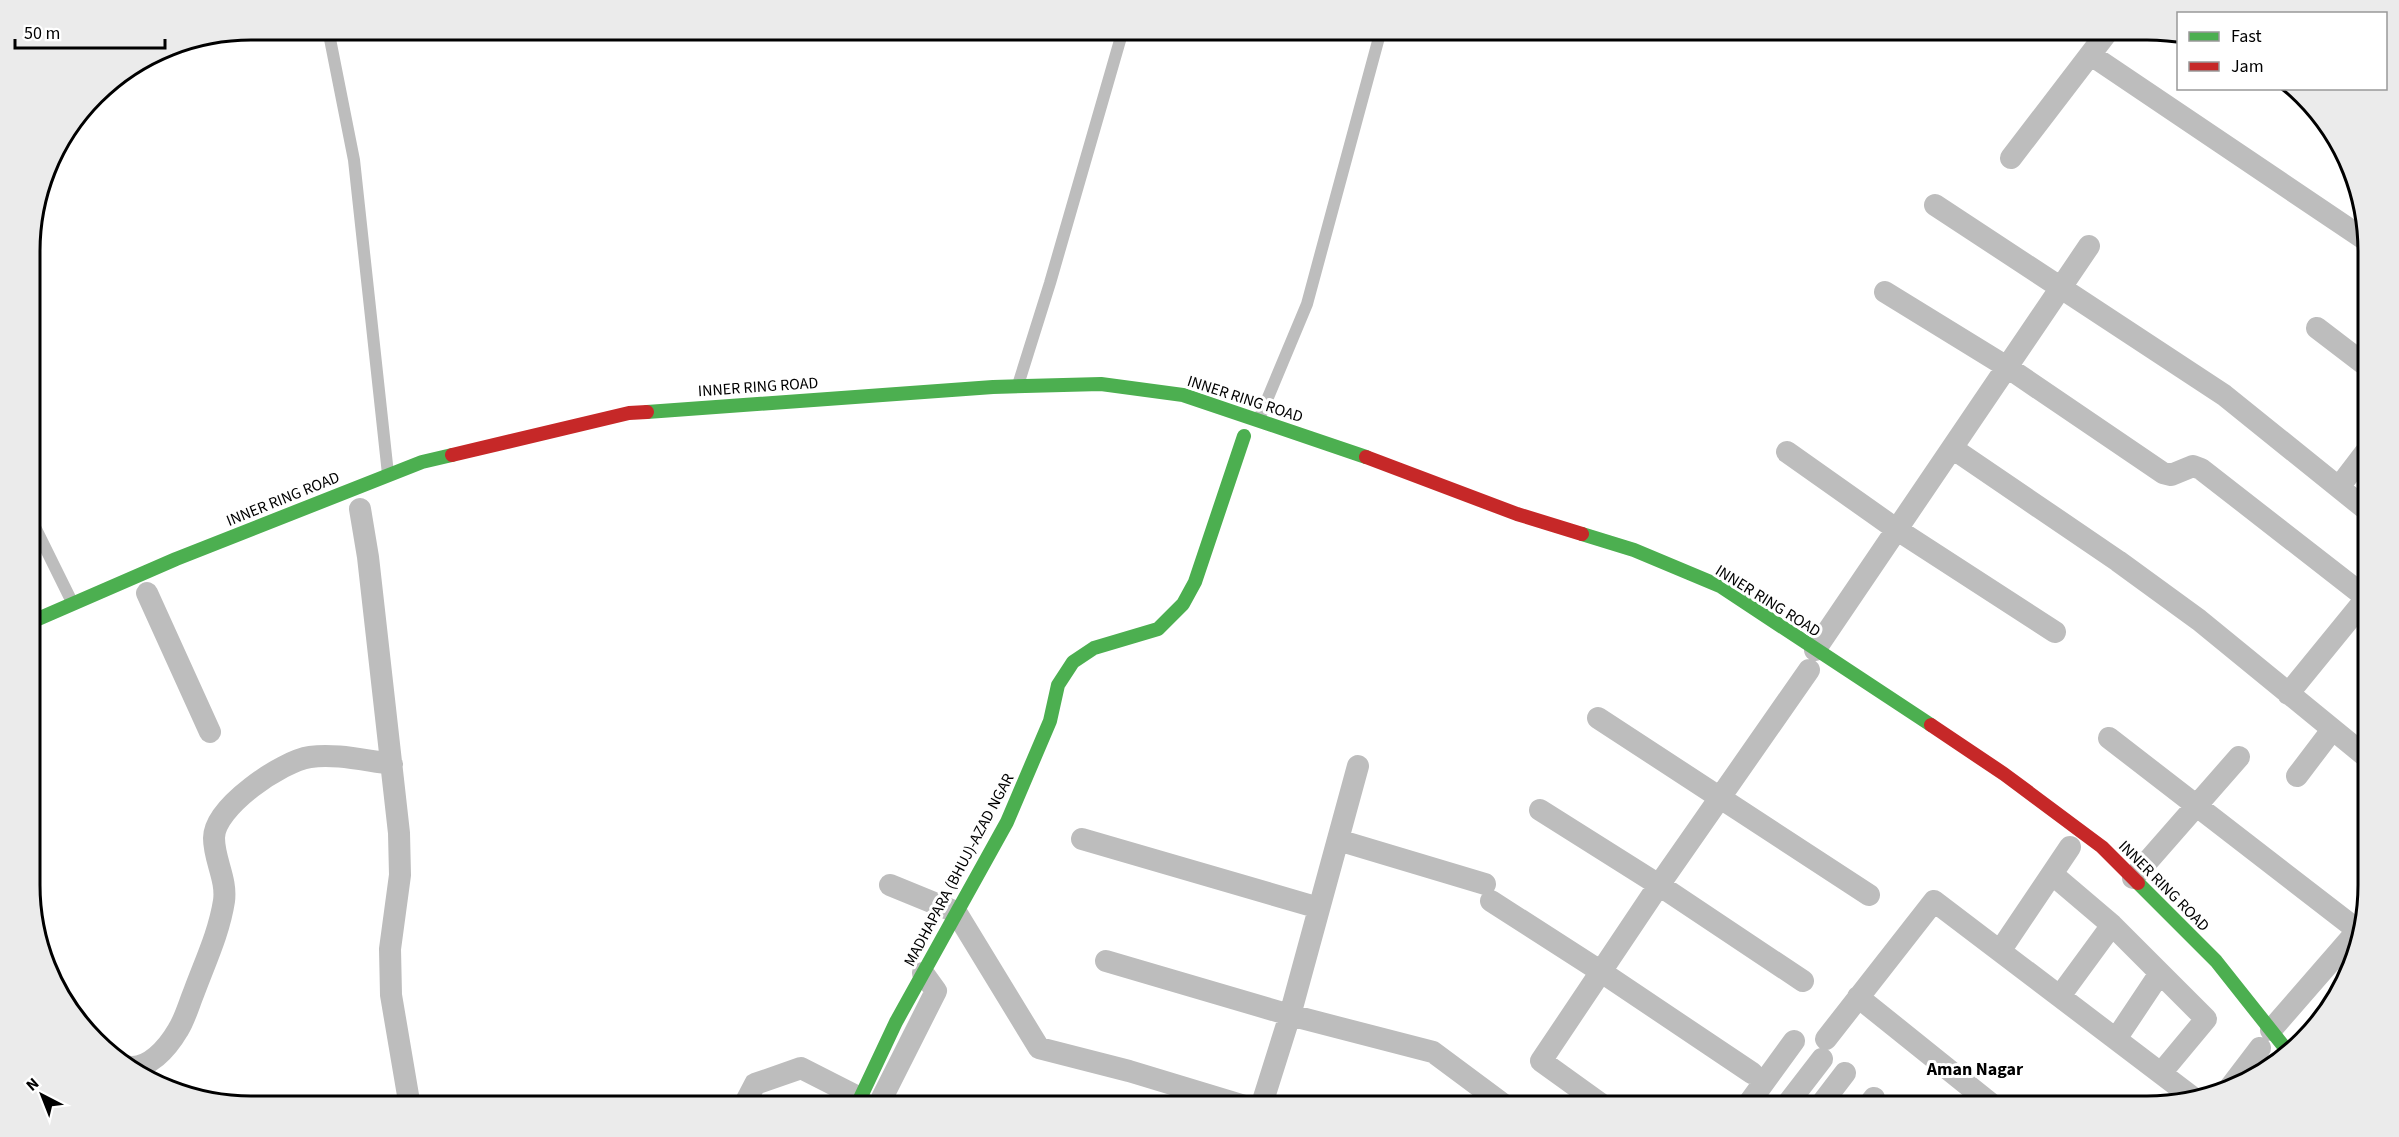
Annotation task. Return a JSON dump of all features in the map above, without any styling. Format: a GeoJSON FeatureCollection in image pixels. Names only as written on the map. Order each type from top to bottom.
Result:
{"type":"FeatureCollection","features":[{"type":"Feature","properties":{"kind":"main road","name":"INNER RING ROAD"},"geometry":{"type":"LineString","coordinates":[[40,618],[176,559],[422,462],[629,413],[1017,386],[1101,384],[1183,395],[1388,465],[1517,514],[1634,550],[1720,586],[1811,665],[2004,774],[2102,847],[2216,962],[2263,1044],[2280,1050]]}},
{"type":"Feature","properties":{"kind":"main road","name":"MADHAPARA (BHUJ)-AZAD NGAR"},"geometry":{"type":"LineString","coordinates":[[861,1096],[896,1023],[1007,822],[1050,721],[1058,685],[1073,662],[1094,648],[1158,629],[1183,604],[1195,582],[1244,436]]}},
{"type":"Feature","properties":{"kind":"street"},"geometry":{"type":"LineString","coordinates":[[2011,158],[2102,40]]}},
{"type":"Feature","properties":{"kind":"street"},"geometry":{"type":"LineString","coordinates":[[2091,55],[2358,235]]}},
{"type":"Feature","properties":{"kind":"street"},"geometry":{"type":"LineString","coordinates":[[1935,205],[2224,395],[2358,503]]}},
{"type":"Feature","properties":{"kind":"street"},"geometry":{"type":"LineString","coordinates":[[1590,1096],[1541,1060],[1811,665],[1896,530],[2089,246]]}},
{"type":"Feature","properties":{"kind":"street"},"geometry":{"type":"LineString","coordinates":[[1885,292],[2007,367],[2163,473],[2170,475],[2193,465],[2201,468],[2358,590]]}},
{"type":"Feature","properties":{"kind":"street"},"geometry":{"type":"LineString","coordinates":[[2316,328],[2358,360]]}},
{"type":"Feature","properties":{"kind":"street"},"geometry":{"type":"LineString","coordinates":[[1952,448],[2118,561],[2199,620],[2358,750]]}},
{"type":"Feature","properties":{"kind":"street"},"geometry":{"type":"LineString","coordinates":[[1787,452],[1896,530],[2055,632]]}},
{"type":"Feature","properties":{"kind":"street"},"geometry":{"type":"LineString","coordinates":[[2339,487],[2358,462]]}},
{"type":"Feature","properties":{"kind":"street"},"geometry":{"type":"LineString","coordinates":[[361,508],[399,833],[400,875],[390,949],[391,994],[408,1096]]}},
{"type":"Feature","properties":{"kind":"street"},"geometry":{"type":"LineString","coordinates":[[146,593],[210,732]]}},
{"type":"Feature","properties":{"kind":"street"},"geometry":{"type":"LineString","coordinates":[[2288,694],[2358,610]]}},
{"type":"Feature","properties":{"kind":"street"},"geometry":{"type":"LineString","coordinates":[[1598,718],[1720,800],[1869,895]]}},
{"type":"Feature","properties":{"kind":"street"},"geometry":{"type":"LineString","coordinates":[[2297,776],[2332,729]]}},
{"type":"Feature","properties":{"kind":"street"},"geometry":{"type":"LineString","coordinates":[[2109,738],[2354,927]]}},
{"type":"Feature","properties":{"kind":"street"},"geometry":{"type":"LineString","coordinates":[[140,1065],[147,1064],[161,1053],[179,1029],[220,923],[224,898],[223,878],[214,838],[217,824],[224,811],[243,793],[288,765],[309,757],[332,756],[392,764]]}},
{"type":"Feature","properties":{"kind":"street"},"geometry":{"type":"LineString","coordinates":[[2133,878],[2239,757]]}},
{"type":"Feature","properties":{"kind":"street"},"geometry":{"type":"LineString","coordinates":[[1264,1096],[1290,1015],[1358,766]]}},
{"type":"Feature","properties":{"kind":"street"},"geometry":{"type":"LineString","coordinates":[[1540,810],[1659,885],[1803,981]]}},
{"type":"Feature","properties":{"kind":"street"},"geometry":{"type":"LineString","coordinates":[[1082,839],[1319,908]]}},
{"type":"Feature","properties":{"kind":"street"},"geometry":{"type":"LineString","coordinates":[[1338,840],[1488,893],[1752,1073]]}},
{"type":"Feature","properties":{"kind":"street"},"geometry":{"type":"LineString","coordinates":[[2000,951],[2071,848]]}},
{"type":"Feature","properties":{"kind":"street"},"geometry":{"type":"LineString","coordinates":[[2052,873],[2112,925],[2206,1018],[2161,1073]]}},
{"type":"Feature","properties":{"kind":"street"},"geometry":{"type":"LineString","coordinates":[[890,885],[956,912],[1039,1048],[1129,1071],[1212,1096]]}},
{"type":"Feature","properties":{"kind":"street"},"geometry":{"type":"LineString","coordinates":[[1792,1096],[1858,997],[1934,901],[2186,1093]]}},
{"type":"Feature","properties":{"kind":"street"},"geometry":{"type":"LineString","coordinates":[[2060,996],[2112,925]]}},
{"type":"Feature","properties":{"kind":"street"},"geometry":{"type":"LineString","coordinates":[[2239,1076],[2351,941]]}},
{"type":"Feature","properties":{"kind":"street"},"geometry":{"type":"LineString","coordinates":[[1106,961],[1290,1015],[1433,1052],[1492,1096]]}},
{"type":"Feature","properties":{"kind":"street"},"geometry":{"type":"LineString","coordinates":[[883,1096],[936,991],[923,973]]}},
{"type":"Feature","properties":{"kind":"street"},"geometry":{"type":"LineString","coordinates":[[2116,1039],[2160,973]]}},
{"type":"Feature","properties":{"kind":"street"},"geometry":{"type":"LineString","coordinates":[[1858,997],[1981,1096]]}},
{"type":"Feature","properties":{"kind":"street"},"geometry":{"type":"LineString","coordinates":[[1754,1096],[1794,1041]]}},
{"type":"Feature","properties":{"kind":"street"},"geometry":{"type":"LineString","coordinates":[[749,1096],[755,1084],[801,1068],[848,1096]]}},
{"type":"Feature","properties":{"kind":"street"},"geometry":{"type":"LineString","coordinates":[[1827,1096],[1845,1073]]}},
{"type":"Feature","properties":{"kind":"lane"},"geometry":{"type":"LineString","coordinates":[[1259,421],[1307,304],[1378,40]]}},
{"type":"Feature","properties":{"kind":"lane"},"geometry":{"type":"LineString","coordinates":[[330,41],[354,160],[388,476]]}},
{"type":"Feature","properties":{"kind":"lane"},"geometry":{"type":"LineString","coordinates":[[1017,386],[1050,283],[1120,41]]}},
{"type":"Feature","properties":{"kind":"lane"},"geometry":{"type":"LineString","coordinates":[[41,538],[73,604]]}},
{"type":"Feature","properties":{"kind":"traffic: fast"},"geometry":{"type":"LineString","coordinates":[[647,412],[993,387],[1101,384],[1183,395],[1366,457]]}},
{"type":"Feature","properties":{"kind":"traffic: fast"},"geometry":{"type":"LineString","coordinates":[[861,1096],[896,1022],[1007,822],[1050,721],[1058,685],[1073,662],[1094,648],[1158,629],[1183,604],[1195,582],[1244,436]]}},
{"type":"Feature","properties":{"kind":"traffic: fast"},"geometry":{"type":"LineString","coordinates":[[40,618],[176,559],[422,462],[452,455]]}},
{"type":"Feature","properties":{"kind":"traffic: fast"},"geometry":{"type":"LineString","coordinates":[[1582,534],[1634,550],[1720,586],[1931,725]]}},
{"type":"Feature","properties":{"kind":"traffic: fast"},"geometry":{"type":"LineString","coordinates":[[2138,883],[2216,961],[2284,1047]]}},
{"type":"Feature","properties":{"kind":"traffic: jam"},"geometry":{"type":"LineString","coordinates":[[452,455],[629,413],[647,412]]}},
{"type":"Feature","properties":{"kind":"traffic: jam"},"geometry":{"type":"LineString","coordinates":[[1366,457],[1517,514],[1582,534]]}},
{"type":"Feature","properties":{"kind":"traffic: jam"},"geometry":{"type":"LineString","coordinates":[[1931,725],[2004,774],[2102,847],[2138,883]]}},
{"type":"Feature","properties":{"kind":"district","name":"Aman Nagar"},"geometry":{"type":"Point","coordinates":[1975,1069]}}]}
